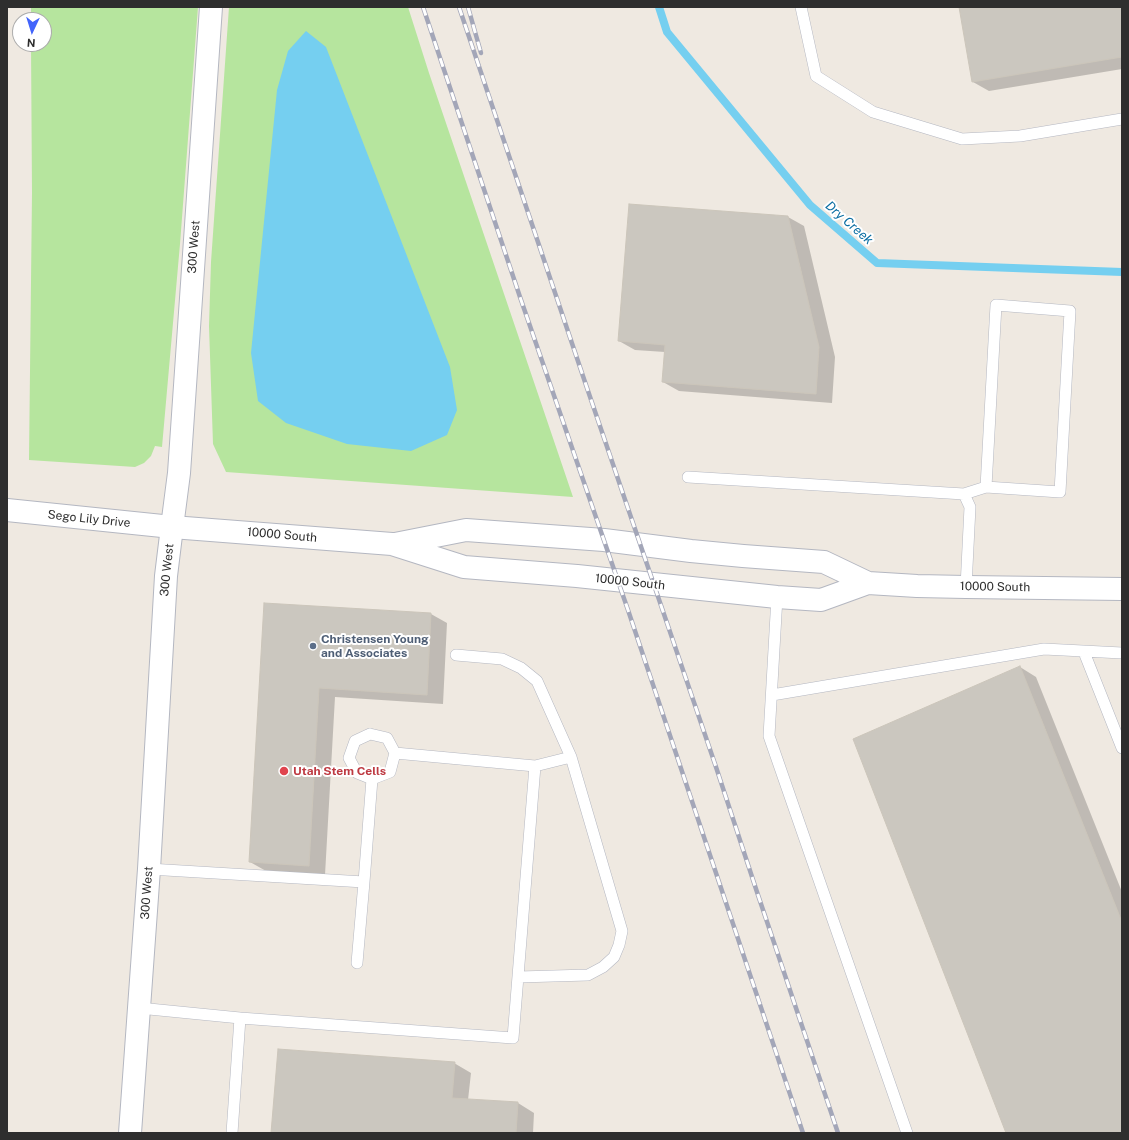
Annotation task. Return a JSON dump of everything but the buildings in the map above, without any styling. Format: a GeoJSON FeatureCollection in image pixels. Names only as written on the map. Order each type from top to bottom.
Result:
{"type":"FeatureCollection","features":[{"type":"Feature","properties":{"kind":"main road","name":"300 West"},"geometry":{"type":"LineString","coordinates":[[130,1133],[149,869],[166,576],[179,473],[211,7]]}},
{"type":"Feature","properties":{"kind":"main road","name":"Sego Lily Drive"},"geometry":{"type":"LineString","coordinates":[[7,510],[172,527]]}},
{"type":"Feature","properties":{"kind":"main road","name":"10000 South"},"geometry":{"type":"LineString","coordinates":[[172,527],[392,544],[464,567],[577,576],[777,597],[821,600],[868,583]]}},
{"type":"Feature","properties":{"kind":"main road","name":"10000 South"},"geometry":{"type":"LineString","coordinates":[[392,544],[466,530],[604,540],[735,556],[824,562],[868,583],[917,586],[1122,589]]}},
{"type":"Feature","properties":{"kind":"lane"},"geometry":{"type":"LineString","coordinates":[[801,7],[816,76],[873,112],[962,139],[1020,136],[1122,119]]}},
{"type":"Feature","properties":{"kind":"lane"},"geometry":{"type":"LineString","coordinates":[[688,477],[964,494],[986,487],[1060,492],[1070,311],[996,305],[986,487]]}},
{"type":"Feature","properties":{"kind":"lane"},"geometry":{"type":"LineString","coordinates":[[964,494],[970,507],[966,587]]}},
{"type":"Feature","properties":{"kind":"lane"},"geometry":{"type":"LineString","coordinates":[[777,597],[769,736],[907,1133]]}},
{"type":"Feature","properties":{"kind":"lane"},"geometry":{"type":"LineString","coordinates":[[772,695],[1044,649],[1122,654]]}},
{"type":"Feature","properties":{"kind":"lane"},"geometry":{"type":"LineString","coordinates":[[1084,652],[1122,748]]}},
{"type":"Feature","properties":{"kind":"lane"},"geometry":{"type":"LineString","coordinates":[[456,655],[502,659],[521,668],[537,681],[571,757],[622,931],[614,958],[603,967],[588,975],[519,977]]}},
{"type":"Feature","properties":{"kind":"lane"},"geometry":{"type":"LineString","coordinates":[[370,734],[387,738],[395,753],[390,772],[372,779],[357,773],[349,758],[355,741],[370,734]]}},
{"type":"Feature","properties":{"kind":"lane"},"geometry":{"type":"LineString","coordinates":[[395,753],[535,766],[571,757]]}},
{"type":"Feature","properties":{"kind":"lane"},"geometry":{"type":"LineString","coordinates":[[139,1008],[240,1018],[513,1038],[535,766]]}},
{"type":"Feature","properties":{"kind":"lane"},"geometry":{"type":"LineString","coordinates":[[357,963],[372,779]]}},
{"type":"Feature","properties":{"kind":"lane"},"geometry":{"type":"LineString","coordinates":[[149,869],[364,882]]}},
{"type":"Feature","properties":{"kind":"lane"},"geometry":{"type":"LineString","coordinates":[[232,1133],[240,1018]]}},
{"type":"Feature","properties":{"kind":"green space"},"geometry":{"type":"Polygon","coordinates":[[[31,7],[198,7],[180,244],[162,447],[155,446],[151,456],[144,463],[135,467],[29,460],[32,193],[31,52],[52,52],[52,12],[31,12],[31,7]]]}},
{"type":"Feature","properties":{"kind":"green space"},"geometry":{"type":"Polygon","coordinates":[[[229,7],[408,7],[573,497],[226,472],[213,444],[209,326],[211,262],[229,7]]]}},
{"type":"Feature","properties":{"kind":"water"},"geometry":{"type":"Polygon","coordinates":[[[306,31],[326,47],[450,367],[457,410],[447,435],[411,451],[347,444],[286,423],[258,401],[251,353],[277,90],[288,51],[306,31]]]}},
{"type":"Feature","properties":{"kind":"waterway","name":"Dry Creek"},"geometry":{"type":"LineString","coordinates":[[659,7],[667,32],[810,205],[877,263],[1122,272]]}},
{"type":"Feature","properties":{"kind":"railway"},"geometry":{"type":"LineString","coordinates":[[423,7],[520,297],[628,610],[803,1133]]}},
{"type":"Feature","properties":{"kind":"railway"},"geometry":{"type":"LineString","coordinates":[[459,7],[838,1133]]}},
{"type":"Feature","properties":{"kind":"railway"},"geometry":{"type":"LineString","coordinates":[[468,7],[481,53]]}},
{"type":"Feature","properties":{"kind":"place","name":"Christensen Young and Associates"},"geometry":{"type":"Point","coordinates":[313,646]}},
{"type":"Feature","properties":{"kind":"place","name":"Utah Stem Cells"},"geometry":{"type":"Point","coordinates":[284,771]}}]}
